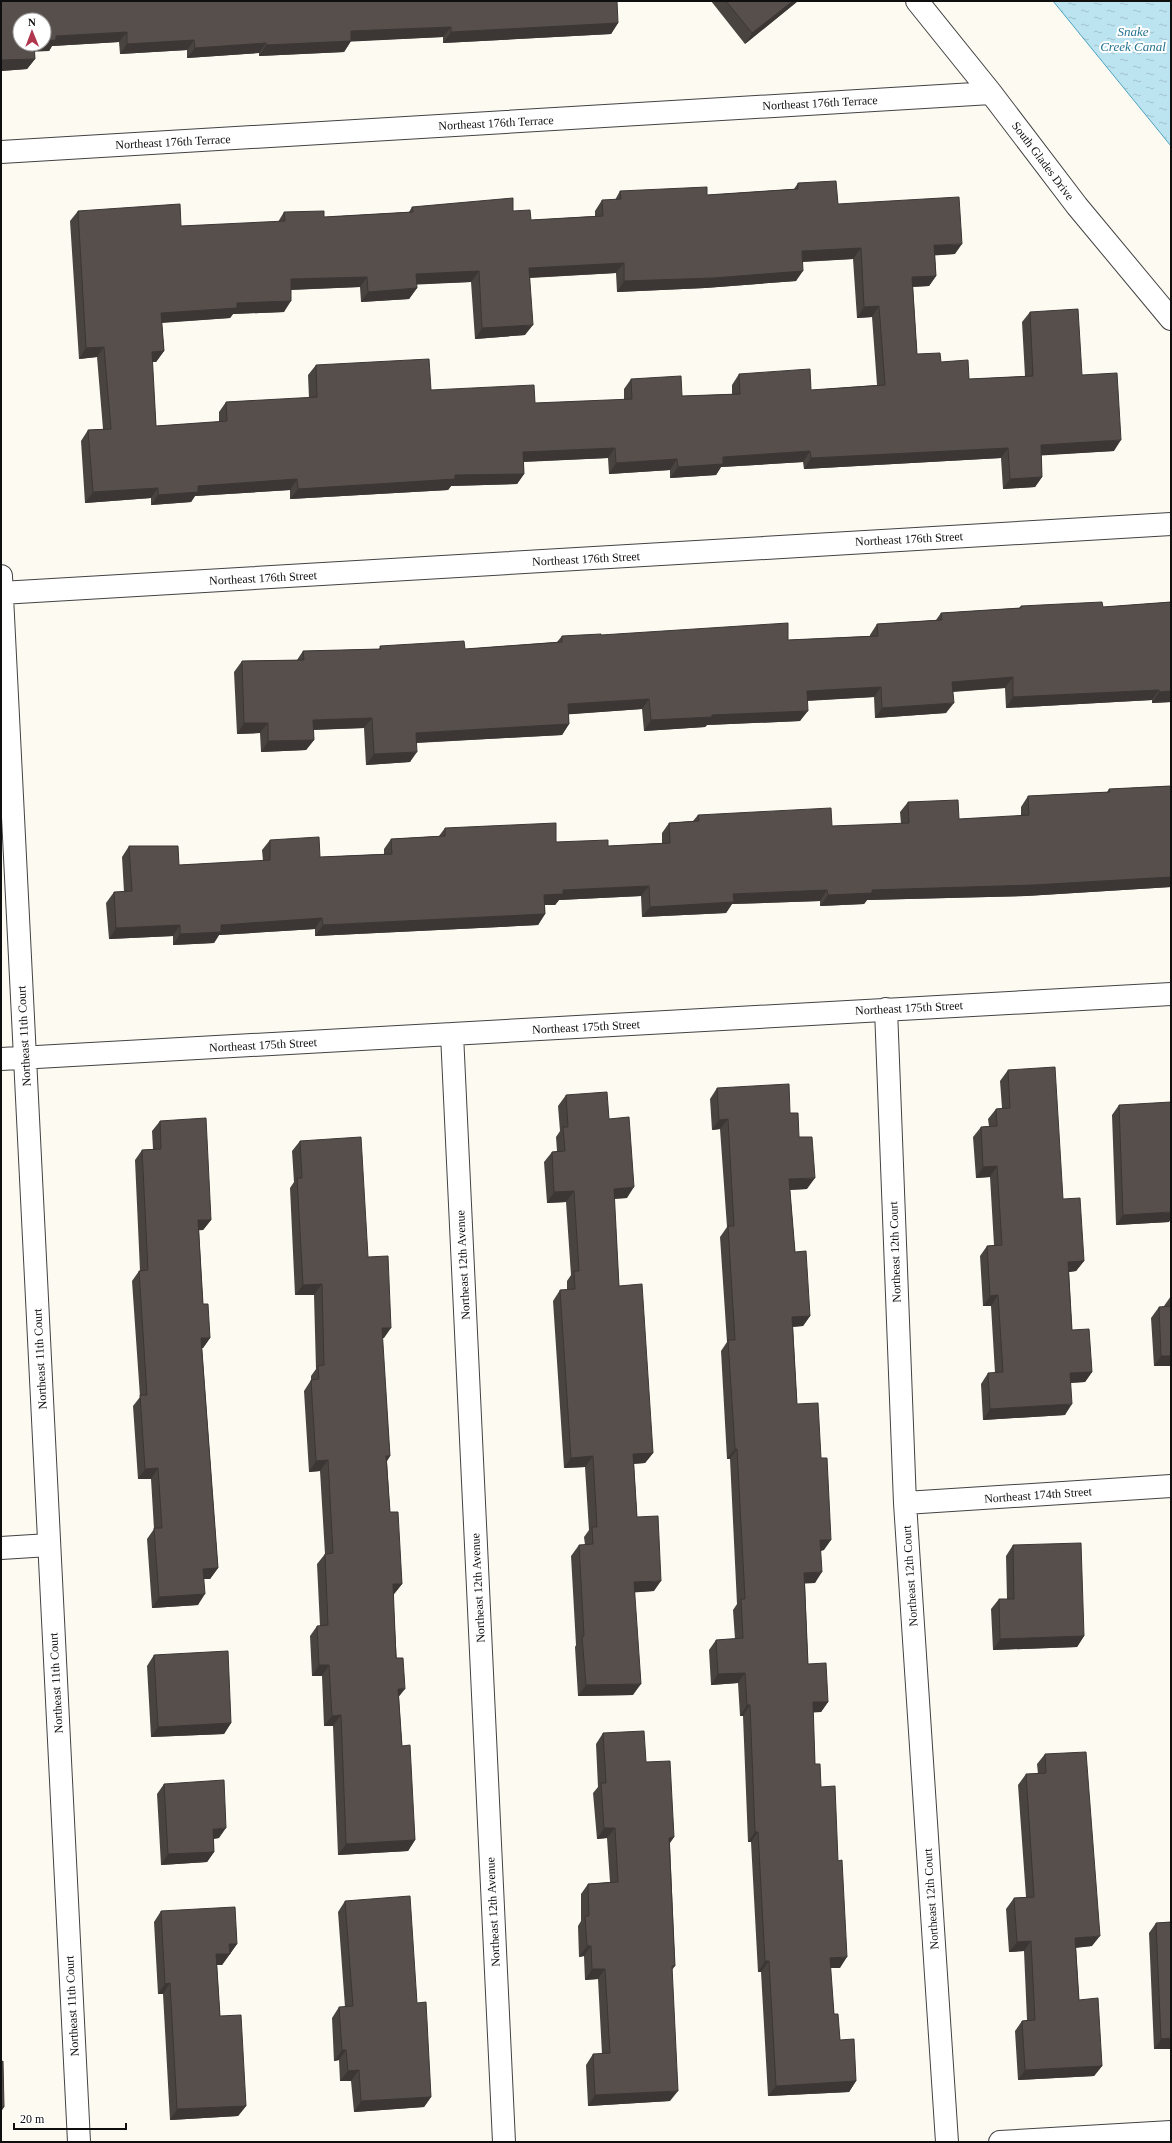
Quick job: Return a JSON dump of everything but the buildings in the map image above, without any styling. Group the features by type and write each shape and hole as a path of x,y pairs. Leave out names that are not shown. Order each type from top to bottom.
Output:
{"street":[{"name":"South Glades Drive","path":"917,1 991,92 1077,206 1171,320"},
{"name":"Northeast 176th Terrace","path":"1,152 991,92"},
{"name":"Northeast 176th Street","path":"1,588 1171,524"},
{"name":"Northeast 11th Court","path":"1,588 79,2142"},
{"name":"Northeast 175th Street","path":"1,1059 1171,994"},
{"name":"Northeast 12th Court","path":"886,1010 905,1503 947,2142"},
{"name":"Northeast 12th Avenue","path":"452,1034 504,2142"},
{"name":"Northeast 174th Street","path":"905,1503 1171,1486"},
{"path":"1,1548 49,1545"},
{"path":"1000,2142 1171,2132"}],"water":[{"name":"Snake Creek Canal","path":"1053,1 1171,1 1171,146"}]}
